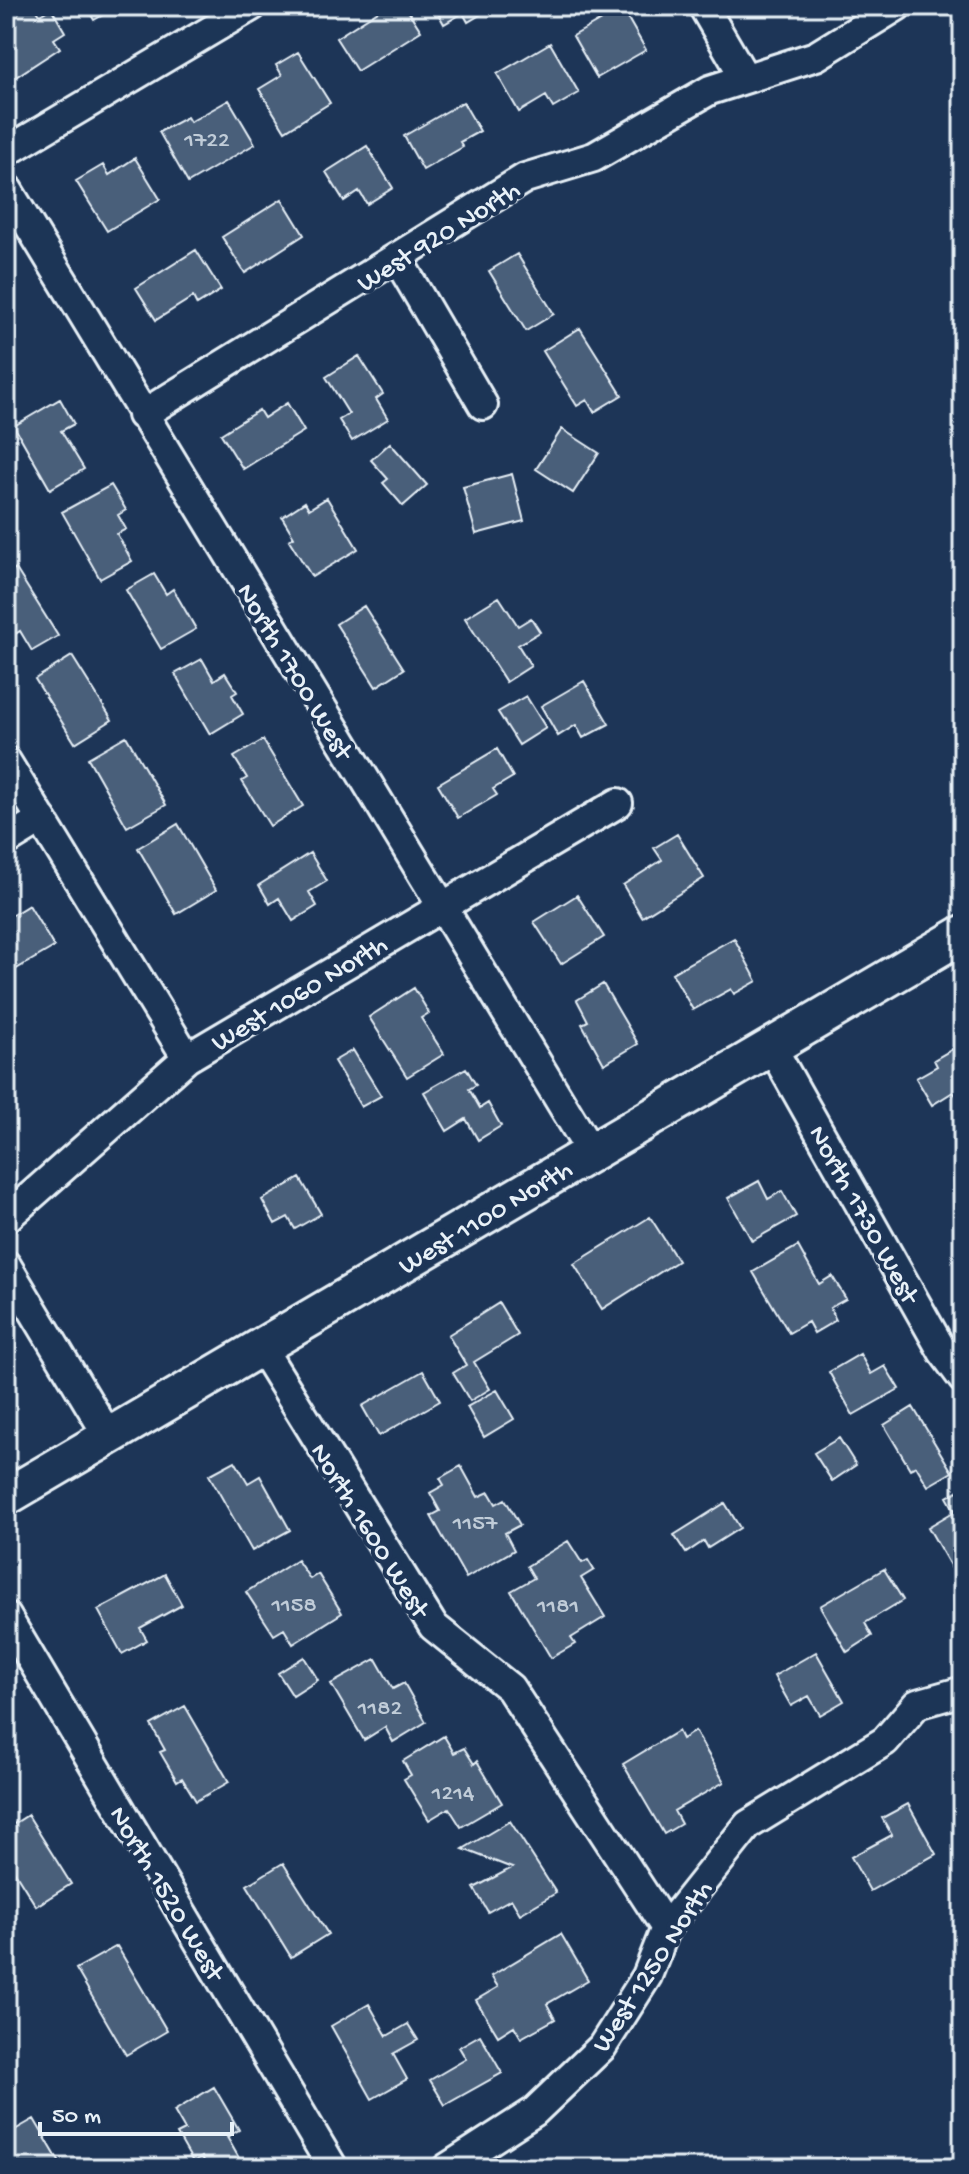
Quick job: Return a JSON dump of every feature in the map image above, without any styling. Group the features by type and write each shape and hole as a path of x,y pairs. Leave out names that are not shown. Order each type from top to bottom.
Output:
{"main road":[{"name":"West 1100 North","path":"6,1497 963,934"}],"street":[{"path":"6,152 252,6"},
{"path":"703,6 745,78"},
{"name":"West 920 North","path":"142,415 525,178 594,157 710,90 816,56 897,6"},
{"name":"North 1700 West","path":"6,187 439,906 591,1152"},
{"path":"397,258 483,405"},
{"path":"6,761 187,1058"},
{"name":"West 1060 North","path":"6,1218 187,1058 439,906 618,803"},
{"path":"6,841 42,819"},
{"name":"North 1730 West","path":"771,1046 943,1352 963,1379"},
{"path":"6,1265 109,1437"},
{"name":"North 1600 West","path":"262,1349 433,1626 510,1688 666,1928"},
{"name":"North 1520 West","path":"6,1616 333,2168"},
{"name":"West 1250 North","path":"447,2168 534,2112 602,2047 647,1976 666,1928 748,1825 885,1741 917,1704 963,1691"}],"building":[{"path":"6,6 34,6 40,15 51,8 65,32 54,39 60,48 14,78 6,66"},
{"path":"86,6 119,6 94,20"},
{"path":"386,6 405,6 421,31 357,71 336,38"},
{"path":"434,6 493,7 468,22 463,13 444,24"},
{"path":"622,8 646,50 597,78 573,36"},
{"path":"550,43 579,93 553,108 546,96 519,112 497,74"},
{"path":"298,52 330,103 285,131 259,89 282,75 276,65"},
{"path":"229,100 255,144 188,183 159,132 187,117 190,122"},
{"path":"463,102 480,131 460,142 463,147 423,170 404,136"},
{"path":"367,146 393,188 367,204 359,191 344,201 326,172"},
{"path":"135,158 160,199 107,231 76,181 103,165 109,175"},
{"path":"282,199 304,235 245,273 222,237"},
{"path":"196,250 221,290 197,305 193,297 156,320 136,288"},
{"path":"517,254 554,314 526,331 489,271"},
{"path":"580,328 622,395 594,412 587,400 577,406 543,351"},
{"path":"359,356 383,394 376,399 388,419 352,441 339,420 349,414 326,377"},
{"path":"60,399 74,424 61,431 84,469 50,489 14,426"},
{"path":"287,403 304,431 243,469 221,434 259,410 264,418"},
{"path":"562,429 599,453 573,493 536,469"},
{"path":"390,443 427,485 403,506 383,483 388,479 371,460"},
{"path":"512,474 524,521 476,534 463,487"},
{"path":"111,485 126,510 118,515 126,529 117,534 132,561 100,579 62,512"},
{"path":"327,498 358,549 312,577 289,540 294,537 282,517 305,502 309,509"},
{"path":"16,569 58,636 32,651 20,631 9,638 6,632 6,576"},
{"path":"154,574 166,594 173,589 196,629 161,649 126,590"},
{"path":"499,597 518,626 531,618 540,632 518,645 531,666 506,682 465,618"},
{"path":"364,606 404,669 376,687 336,624"},
{"path":"72,656 112,720 75,743 35,679"},
{"path":"202,659 214,680 225,673 237,692 232,695 243,714 210,734 175,674"},
{"path":"584,681 609,724 583,738 576,725 558,736 541,706"},
{"path":"526,696 546,728 519,745 498,712"},
{"path":"126,736 166,805 127,827 88,758"},
{"path":"263,740 303,806 270,826 242,781 247,778 234,757"},
{"path":"497,749 513,777 493,789 497,795 458,818 438,784"},
{"path":"178,824 216,890 176,914 138,848"},
{"path":"677,834 704,878 642,917 623,885 662,860 654,848"},
{"path":"310,853 327,881 309,892 317,906 293,921 279,898 270,904 259,885"},
{"path":"577,895 604,937 561,964 534,922"},
{"path":"29,905 54,947 6,975 6,919"},
{"path":"734,938 757,981 734,994 731,989 693,1010 672,973"},
{"path":"603,984 638,1044 604,1064 582,1024 588,1021 577,1000"},
{"path":"414,988 429,1013 421,1018 444,1054 407,1077 369,1017"},
{"path":"963,1043 963,1103 953,1092 932,1105 916,1078 937,1066 934,1060"},
{"path":"353,1050 381,1096 361,1107 334,1061"},
{"path":"466,1068 476,1085 469,1089 480,1108 488,1103 501,1126 478,1140 466,1119 447,1131 424,1092"},
{"path":"300,1178 321,1214 295,1229 288,1217 275,1224 262,1200"},
{"path":"759,1181 768,1199 782,1191 796,1216 752,1241 728,1198"},
{"path":"650,1217 678,1261 602,1309 574,1264"},
{"path":"798,1246 819,1284 832,1276 846,1299 830,1308 836,1320 814,1333 808,1322 789,1333 753,1272"},
{"path":"499,1303 518,1335 474,1362 490,1389 470,1401 453,1373 466,1365 448,1335"},
{"path":"860,1354 871,1374 885,1366 899,1389 853,1415 829,1372"},
{"path":"423,1371 440,1401 379,1436 362,1406"},
{"path":"497,1390 514,1419 484,1437 467,1407"},
{"path":"913,1407 952,1472 928,1486 916,1466 910,1469 884,1425"},
{"path":"839,1438 856,1465 832,1481 814,1453"},
{"path":"235,1461 248,1483 260,1476 290,1530 252,1551 209,1475"},
{"path":"461,1466 478,1497 489,1492 496,1504 505,1499 520,1525 505,1533 514,1550 466,1578 431,1516 440,1511 430,1493 444,1485 440,1478"},
{"path":"963,1488 963,1588 928,1527 955,1511 947,1497"},
{"path":"725,1503 740,1528 708,1548 704,1541 686,1553 674,1535"},
{"path":"568,1541 582,1563 588,1560 594,1570 581,1578 605,1617 571,1638 575,1644 551,1658 511,1591 534,1578 527,1566"},
{"path":"297,1560 310,1579 318,1574 342,1613 293,1644 284,1629 274,1635 246,1592"},
{"path":"884,1569 903,1600 865,1623 872,1636 847,1652 820,1606"},
{"path":"165,1574 182,1605 140,1628 147,1640 122,1654 98,1610"},
{"path":"816,1652 844,1701 820,1715 809,1696 791,1706 774,1676"},
{"path":"304,1657 318,1680 293,1696 278,1673"},
{"path":"376,1659 393,1689 404,1683 426,1722 393,1742 385,1727 364,1740 331,1684"},
{"path":"185,1706 229,1782 196,1801 182,1778 177,1781 160,1752 165,1750 151,1725"},
{"path":"678,1731 682,1739 695,1731 724,1782 674,1811 681,1824 664,1834 623,1764"},
{"path":"444,1736 454,1753 464,1748 474,1764 477,1761 502,1803 461,1827 449,1808 429,1820 404,1779 411,1775 403,1761"},
{"path":"908,1804 936,1854 870,1891 851,1857 892,1835 882,1818"},
{"path":"28,1815 71,1884 36,1906 6,1858 6,1829"},
{"path":"510,1821 556,1893 520,1914 511,1899 488,1912 474,1888 512,1868 463,1849"},
{"path":"283,1863 328,1934 291,1957 247,1885"},
{"path":"561,1934 588,1980 547,2004 555,2019 521,2038 514,2026 498,2036 476,2000 498,1987 491,1976"},
{"path":"117,1946 167,2031 126,2055 76,1969"},
{"path":"369,2004 387,2036 408,2024 418,2040 393,2054 407,2079 372,2099 331,2026"},
{"path":"480,2035 502,2073 445,2105 430,2080 466,2059 459,2047"},
{"path":"214,2087 239,2130 227,2137 243,2165 237,2168 208,2168 202,2157 193,2162 177,2134 185,2130 174,2111"},
{"path":"34,2119 63,2168 6,2168 6,2135"}]}
